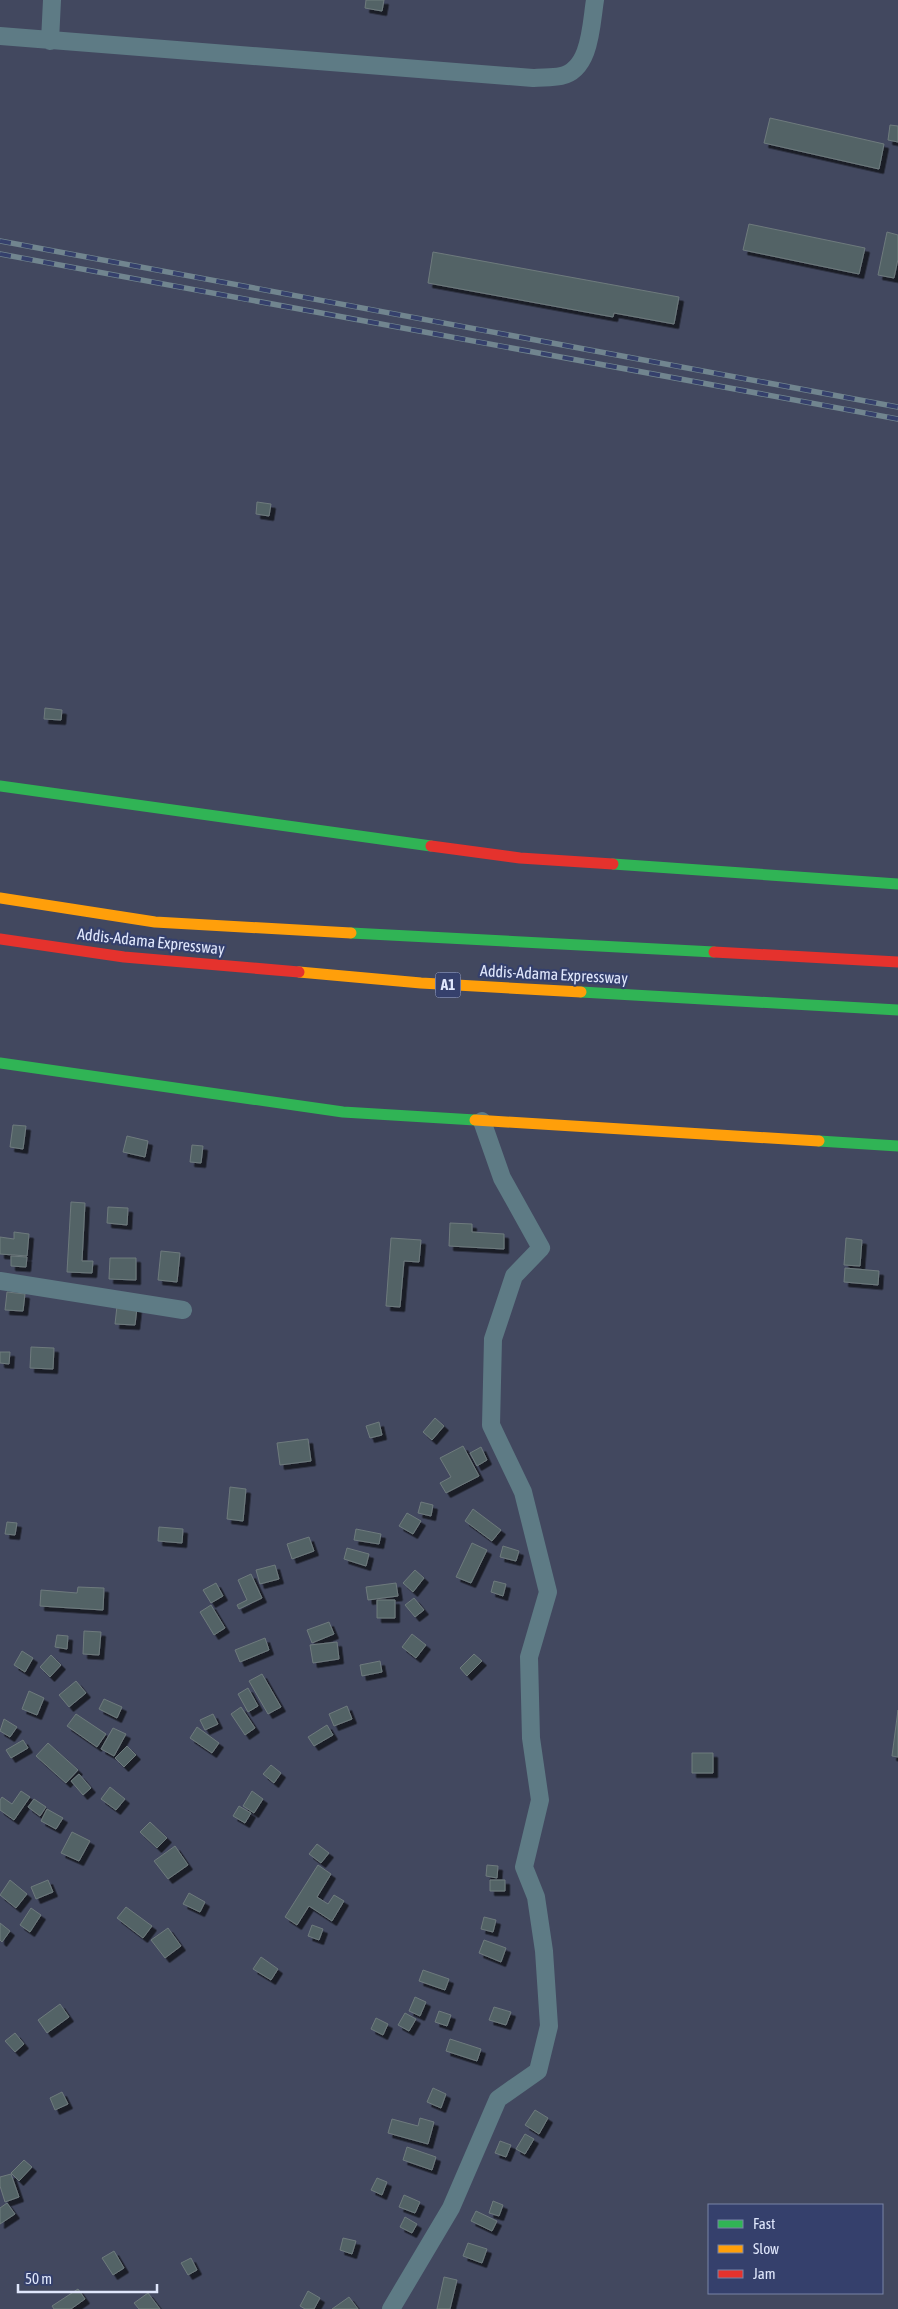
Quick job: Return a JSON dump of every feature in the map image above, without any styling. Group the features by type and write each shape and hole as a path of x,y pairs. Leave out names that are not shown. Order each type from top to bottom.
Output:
{"main road":[{"path":"0,786 520,858 898,884"},
{"name":"Addis-Adama Expressway","path":"0,898 155,922 898,962"},
{"name":"Addis-Adama Expressway","path":"0,938 124,956 420,983 898,1010"},
{"path":"0,1063 342,1112 898,1146"}],"street":[{"path":"50,41 52,0"},
{"path":"0,36 533,78 562,76 578,68 586,47 595,0"},
{"path":"392,2309 451,2208 498,2099 538,2071 549,2026 544,1950 539,1915 536,1897 524,1867 540,1800 531,1738 529,1658 548,1592 523,1492 491,1425 493,1339 514,1276 540,1248 502,1178 482,1121"},
{"path":"0,1281 183,1310"}],"building":[{"path":"366,0 384,0 382,11 365,8"},
{"path":"770,118 884,144 879,169 764,143"},
{"path":"890,125 898,126 898,142 888,140"},
{"path":"749,224 865,248 859,274 743,250"},
{"path":"887,232 898,235 898,259 894,278 878,275"},
{"path":"433,252 679,297 674,324 614,313 613,317 428,283"},
{"path":"257,502 271,504 269,516 256,514"},
{"path":"45,708 62,710 61,720 44,719"},
{"path":"13,1125 26,1126 23,1149 10,1147"},
{"path":"127,1136 148,1141 145,1157 123,1152"},
{"path":"192,1145 203,1146 201,1163 190,1162"},
{"path":"71,1202 85,1203 82,1261 93,1261 92,1273 67,1272"},
{"path":"108,1207 128,1208 127,1225 107,1223"},
{"path":"450,1223 472,1224 472,1232 504,1234 504,1249 449,1246"},
{"path":"14,1232 29,1234 27,1256 0,1254 0,1237 14,1239"},
{"path":"391,1238 421,1240 419,1262 404,1261 400,1307 386,1306"},
{"path":"846,1238 862,1240 860,1266 844,1265"},
{"path":"161,1251 180,1253 177,1282 158,1280"},
{"path":"11,1256 27,1257 26,1267 11,1266"},
{"path":"110,1258 136,1258 136,1280 109,1279"},
{"path":"845,1268 879,1271 878,1285 844,1282"},
{"path":"7,1292 25,1294 23,1311 5,1310"},
{"path":"117,1306 137,1308 135,1325 115,1324"},
{"path":"31,1347 54,1348 53,1369 30,1368"},
{"path":"0,1352 10,1352 9,1364 0,1363"},
{"path":"435,1418 444,1426 432,1440 423,1432"},
{"path":"379,1422 382,1435 370,1438 366,1426"},
{"path":"308,1439 311,1461 280,1465 277,1443"},
{"path":"463,1446 479,1476 446,1493 440,1483 451,1477 440,1458"},
{"path":"481,1447 487,1460 477,1466 470,1453"},
{"path":"230,1487 246,1489 243,1521 227,1519"},
{"path":"421,1502 433,1505 431,1516 418,1513"},
{"path":"473,1509 501,1530 492,1541 465,1521"},
{"path":"407,1513 421,1521 413,1534 399,1526"},
{"path":"7,1522 17,1523 15,1535 5,1534"},
{"path":"159,1527 183,1529 182,1543 158,1541"},
{"path":"356,1529 381,1534 379,1544 354,1540"},
{"path":"309,1537 314,1551 292,1559 287,1544"},
{"path":"472,1543 487,1550 471,1583 456,1577"},
{"path":"503,1546 519,1551 516,1561 500,1557"},
{"path":"347,1548 369,1554 366,1566 344,1559"},
{"path":"275,1565 279,1579 260,1584 256,1570"},
{"path":"415,1570 424,1578 413,1592 403,1583"},
{"path":"251,1574 262,1598 239,1609 237,1605 247,1600 238,1580"},
{"path":"494,1581 506,1584 503,1596 491,1592"},
{"path":"216,1583 223,1596 211,1603 203,1590"},
{"path":"396,1583 398,1596 368,1600 366,1587"},
{"path":"78,1587 104,1588 103,1610 40,1606 41,1590 77,1593"},
{"path":"414,1598 424,1610 415,1617 405,1605"},
{"path":"377,1600 395,1600 395,1618 377,1618"},
{"path":"211,1605 225,1628 214,1635 200,1612"},
{"path":"329,1622 334,1634 312,1643 307,1630"},
{"path":"84,1631 101,1632 99,1655 83,1654"},
{"path":"412,1634 426,1645 416,1658 402,1647"},
{"path":"57,1635 68,1636 67,1649 55,1647"},
{"path":"265,1638 269,1650 240,1662 235,1650"},
{"path":"337,1642 339,1659 313,1663 310,1645"},
{"path":"22,1651 33,1658 25,1672 14,1665"},
{"path":"474,1654 482,1661 467,1676 460,1668"},
{"path":"51,1655 61,1665 50,1677 40,1667"},
{"path":"380,1661 382,1672 362,1676 360,1665"},
{"path":"262,1674 281,1707 268,1714 249,1681"},
{"path":"76,1681 86,1693 69,1707 59,1695"},
{"path":"248,1688 258,1706 248,1712 238,1694"},
{"path":"29,1691 44,1698 37,1715 22,1709"},
{"path":"104,1699 122,1707 117,1718 99,1709"},
{"path":"347,1706 352,1719 334,1726 329,1714"},
{"path":"241,1707 255,1728 245,1735 231,1714"},
{"path":"898,1710 898,1757 892,1756"},
{"path":"76,1714 106,1734 97,1747 67,1726"},
{"path":"213,1714 218,1724 205,1730 200,1720"},
{"path":"4,1719 17,1727 10,1737 0,1731"},
{"path":"327,1725 333,1735 314,1746 308,1737"},
{"path":"197,1727 219,1743 212,1753 190,1738"},
{"path":"113,1728 126,1734 114,1756 101,1749"},
{"path":"23,1740 28,1748 11,1758 6,1750"},
{"path":"48,1743 78,1770 66,1783 36,1756"},
{"path":"127,1746 136,1755 124,1767 115,1758"},
{"path":"692,1753 713,1753 713,1773 692,1773"},
{"path":"271,1765 281,1773 274,1783 263,1774"},
{"path":"79,1774 91,1788 83,1795 71,1781"},
{"path":"110,1787 125,1799 116,1810 101,1799"},
{"path":"21,1791 30,1797 14,1820 0,1810 0,1800 2,1797 12,1804"},
{"path":"252,1791 263,1799 254,1813 243,1806"},
{"path":"34,1799 46,1807 40,1816 28,1807"},
{"path":"239,1806 251,1813 245,1823 233,1816"},
{"path":"47,1809 63,1818 56,1829 41,1821"},
{"path":"150,1822 167,1838 157,1848 140,1832"},
{"path":"72,1832 90,1841 79,1861 61,1853"},
{"path":"317,1844 329,1853 321,1863 309,1854"},
{"path":"175,1846 188,1865 168,1879 154,1861"},
{"path":"318,1865 331,1874 317,1897 328,1904 334,1895 344,1901 332,1921 309,1906 297,1925 285,1917"},
{"path":"487,1865 498,1866 497,1878 486,1876"},
{"path":"10,1880 27,1894 16,1908 0,1895"},
{"path":"48,1880 53,1892 36,1899 31,1887"},
{"path":"490,1880 505,1880 505,1891 490,1891"},
{"path":"189,1893 205,1902 200,1912 183,1904"},
{"path":"126,1907 152,1926 143,1938 117,1918"},
{"path":"31,1908 41,1915 30,1932 20,1925"},
{"path":"484,1917 496,1920 493,1932 481,1929"},
{"path":"0,1923 10,1931 2,1942 0,1940"},
{"path":"312,1925 323,1929 319,1940 308,1936"},
{"path":"168,1928 181,1946 165,1958 151,1940"},
{"path":"484,1940 506,1948 501,1962 479,1953"},
{"path":"261,1957 278,1969 271,1980 253,1969"},
{"path":"423,1970 449,1979 445,1990 419,1981"},
{"path":"415,1997 426,2002 420,2016 409,2011"},
{"path":"60,2004 69,2017 47,2033 38,2020"},
{"path":"494,2007 511,2012 506,2025 489,2020"},
{"path":"439,2011 451,2015 447,2026 435,2022"},
{"path":"405,2013 416,2019 409,2031 398,2025"},
{"path":"376,2018 388,2024 383,2035 371,2029"},
{"path":"15,2033 24,2044 15,2052 5,2041"},
{"path":"450,2039 481,2049 477,2061 446,2051"},
{"path":"433,2088 446,2094 441,2108 427,2102"},
{"path":"62,2092 68,2104 55,2110 50,2098"},
{"path":"535,2110 548,2118 539,2134 525,2125"},
{"path":"420,2118 434,2122 428,2144 388,2133 392,2119 418,2126"},
{"path":"525,2134 534,2139 525,2154 516,2149"},
{"path":"500,2141 511,2145 506,2157 495,2153"},
{"path":"407,2147 436,2157 432,2170 403,2160"},
{"path":"24,2160 32,2167 19,2181 11,2173"},
{"path":"11,2174 19,2197 5,2202 0,2186 0,2177"},
{"path":"377,2178 387,2182 382,2195 371,2190"},
{"path":"404,2195 420,2202 415,2213 399,2207"},
{"path":"493,2201 503,2205 499,2216 489,2213"},
{"path":"7,2203 15,2214 0,2224 0,2208"},
{"path":"476,2211 497,2221 492,2231 471,2221"},
{"path":"405,2217 417,2224 412,2233 400,2227"},
{"path":"343,2238 356,2241 352,2254 340,2250"},
{"path":"468,2243 487,2249 482,2263 463,2256"},
{"path":"114,2251 124,2268 113,2275 102,2258"},
{"path":"191,2258 197,2270 188,2275 181,2263"},
{"path":"444,2277 457,2280 450,2309 437,2309"},
{"path":"78,2289 85,2299 71,2309 54,2309 52,2306"},
{"path":"308,2291 320,2298 314,2309 305,2309 300,2306"},
{"path":"148,2293 160,2309 139,2309 134,2303"},
{"path":"349,2297 358,2309 332,2309"}],"railway":[{"path":"0,241 898,407"},
{"path":"0,254 898,419"}],"traffic: fast":[{"path":"0,786 431,846"},
{"path":"613,864 898,884"},
{"path":"351,933 714,952"},
{"path":"581,992 898,1010"},
{"path":"0,1063 343,1112 475,1120"},
{"path":"819,1141 898,1146"}],"traffic: slow":[{"path":"0,898 155,922 351,933"},
{"path":"299,972 421,983 581,992"},
{"path":"475,1120 819,1141"}],"traffic: jam":[{"path":"431,846 520,858 613,864"},
{"path":"0,939 124,957 299,972"},
{"path":"714,952 898,962"}]}
